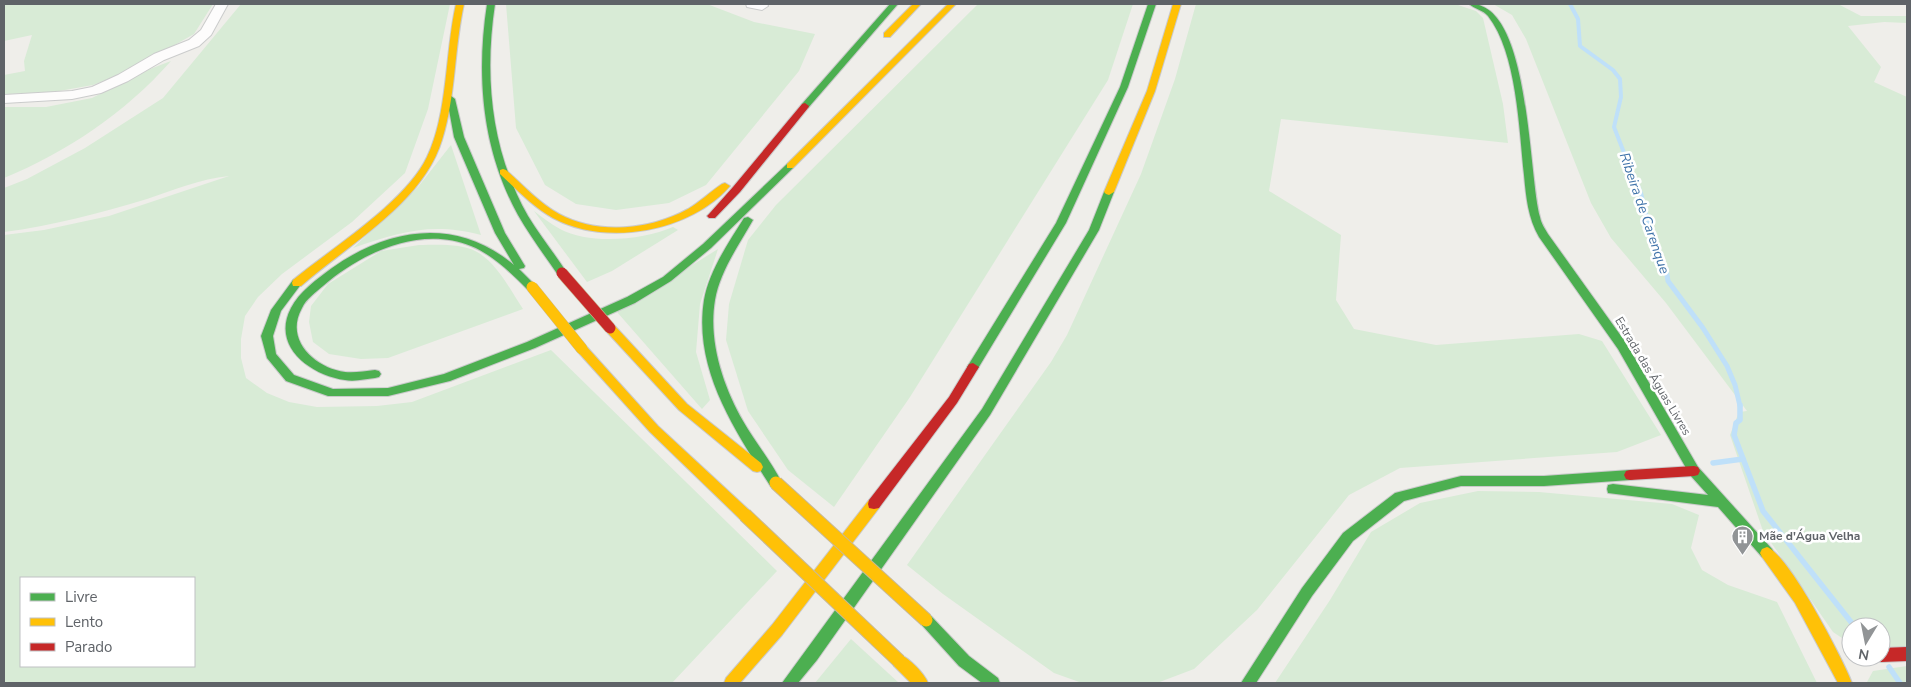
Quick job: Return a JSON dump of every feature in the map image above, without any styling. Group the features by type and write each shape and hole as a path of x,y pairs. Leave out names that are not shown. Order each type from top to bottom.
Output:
{"main road":[{"path":"460,4 454,25 450,90 432,157 421,175 398,200 311,270 289,291 276,310 267,336 271,356 290,378 332,393 388,392 446,378 531,345 631,300 667,279 707,246 741,211 774,182 952,4"},
{"path":"491,4 486,21 484,58 489,112 503,172 530,228 562,273 683,407 776,483 926,620 964,661 993,683"},
{"path":"702,227 733,195 766,151 894,4"},
{"path":"814,95 877,43 917,4"},
{"path":"850,106 867,78 936,4"},
{"path":"731,683 776,630 958,391 1061,223 1124,86 1152,4"},
{"path":"789,683 818,646 986,412 1094,230 1151,91 1178,4"},
{"name":"Estrada das Águas Livres","path":"1473,4 1493,16 1501,30 1513,67 1534,216 1543,235 1622,346 1694,471 1777,564 1839,658 1846,683"},
{"path":"450,90 462,146 500,233 532,287 582,349 654,429 921,683"},
{"path":"503,172 555,216 575,226 615,231 655,225 690,212 718,192 766,151"},
{"path":"774,182 724,261 710,296 709,341 717,380 737,422 776,483"},
{"path":"391,374 345,376 310,365 293,346 291,330 295,309 330,272 357,256 384,245 437,237 464,240 489,250 532,287"},
{"path":"548,318 600,295"},
{"path":"1248,683 1307,592 1348,537 1400,497 1461,481 1544,481 1694,471"},
{"path":"1544,481 1721,502"},
{"path":"1891,655 1905,654"}],"street":[{"path":"4,98 43,98 72,95 96,90 124,78 159,57 194,43 206,32 222,4"}],"green space":[{"path":"4,4 213,4 194,34 129,71 93,85 48,93 4,94 4,75 25,71 24,61 32,35 4,41"},
{"path":"241,4 450,4 428,109 405,173 352,222 282,274 258,297 245,316 241,339 241,358 246,378 267,393 289,402 317,407 377,406 412,402 551,350 777,571 672,683 4,683 4,235 44,230 109,216 229,176 197,182 147,199 76,218 4,232 4,188 27,179 85,148 163,98"},
{"path":"506,4 707,4 754,22 815,34 799,71 706,185 669,203 616,210 576,204 545,185 516,128"},
{"path":"978,4 1133,4 1108,80 910,397 834,507 788,470 748,411 726,340 729,304 748,240 776,205"},
{"path":"1196,4 1455,4 1476,11 1483,18 1503,104 1508,143 1281,119 1269,191 1341,235 1336,300 1354,329 1436,345 1579,334 1602,341 1661,435 1617,452 1400,468 1349,495 1257,610 1194,669 1157,683 1082,683 1054,673 943,594 907,565 1051,362 1067,335 1141,174 1175,79"},
{"path":"1493,4 1838,4 1861,16 1907,16 1907,23 1884,22 1848,26 1881,67 1874,82 1907,97 1907,649 1891,649 1891,617 1841,617 1841,637 1833,632 1763,531 1730,435 1739,412 1747,411 1666,303 1611,238 1591,203 1526,39 1512,15"},
{"path":"171,61 134,98 94,129 50,156 4,178 4,107 46,107 92,98 150,69"},
{"path":"451,145 481,235 447,229 431,229 401,233 353,248 418,187"},
{"path":"534,211 560,229 572,234 601,239 632,238 673,227 678,230 612,271 587,282"},
{"path":"419,245 456,246 477,252 497,270 523,309 388,358 361,359 329,354 313,342 309,322 311,306 328,284 381,251"},
{"path":"718,249 700,304 696,352 710,400 702,409 617,312"},
{"path":"1478,491 1539,492 1672,504 1699,515 1691,548 1702,570 1728,585 1777,602 1817,683 1275,683 1330,600 1371,532 1420,503"},
{"path":"851,639 899,683 815,683"},
{"path":"1907,666 1907,683 1867,682 1873,671"}],"waterway":[{"name":"Ribeira de Carenque","path":"1570,4 1578,19 1580,46 1613,70 1620,79 1621,97 1614,127 1635,181"},
{"name":"Ribeira de Carenque","path":"1635,179 1641,195 1653,245 1666,269 1668,281 1703,328 1727,366 1735,385 1740,406"},
{"name":"Ribeira de Carenque","path":"1740,406 1740,420 1736,423 1734,435 1763,511 1847,617"},
{"path":"1713,463 1743,459"},
{"name":"Ribeira de Carenque","path":"1889,667 1900,683"}],"traffic: fast":[{"path":"491,4 487,30 485,81 492,133 498,158 523,215 562,273"},
{"path":"805,106 894,4"},
{"path":"973,367 1061,223 1124,87 1152,4"},
{"path":"1473,4 1486,10 1492,16 1503,35 1511,58 1522,112 1530,192 1536,222 1543,235 1622,346 1694,471 1767,553"},
{"path":"451,99 459,137 500,233 520,266"},
{"path":"297,283 276,310 267,336 271,355 290,378 332,393 388,392 446,378 531,345 631,300 667,279 707,246 790,166"},
{"path":"789,683 812,655 986,412 1094,230 1109,192"},
{"path":"748,220 722,266 710,298 710,345 714,367 729,407 776,483"},
{"path":"375,374 345,376 332,373 310,363 295,346 291,323 295,310 312,290 344,264 363,254 402,239 443,236 474,243 492,253 532,287"},
{"path":"1248,683 1307,592 1348,537 1400,497 1461,481 1544,481 1630,475"},
{"path":"1613,489 1721,502"},
{"path":"926,620 964,661 993,683"}],"traffic: slow":[{"path":"297,283 391,207 423,173 432,157 443,119 460,4"},
{"path":"887,35 917,4"},
{"path":"790,166 952,4"},
{"path":"1109,192 1151,91 1177,4"},
{"path":"503,172 535,201 556,216 588,228 606,230 642,228 676,218 691,211 725,186"},
{"path":"532,287 582,349"},
{"path":"610,328 683,407 757,467"},
{"path":"582,349 654,429 745,515"},
{"path":"776,483 926,620"},
{"path":"731,683 777,630 874,504"},
{"path":"745,515 899,661"},
{"path":"1767,553 1800,599 1845,683"},
{"path":"899,661 921,683"}],"traffic: jam":[{"path":"712,216 736,190 805,106"},
{"path":"562,273 610,328"},
{"path":"874,504 953,400 973,367"},
{"path":"1630,475 1694,471"},
{"path":"1891,655 1907,654"}],"place":[{"name":"Mãe d'Água Velha","path":"1743,555"}]}
